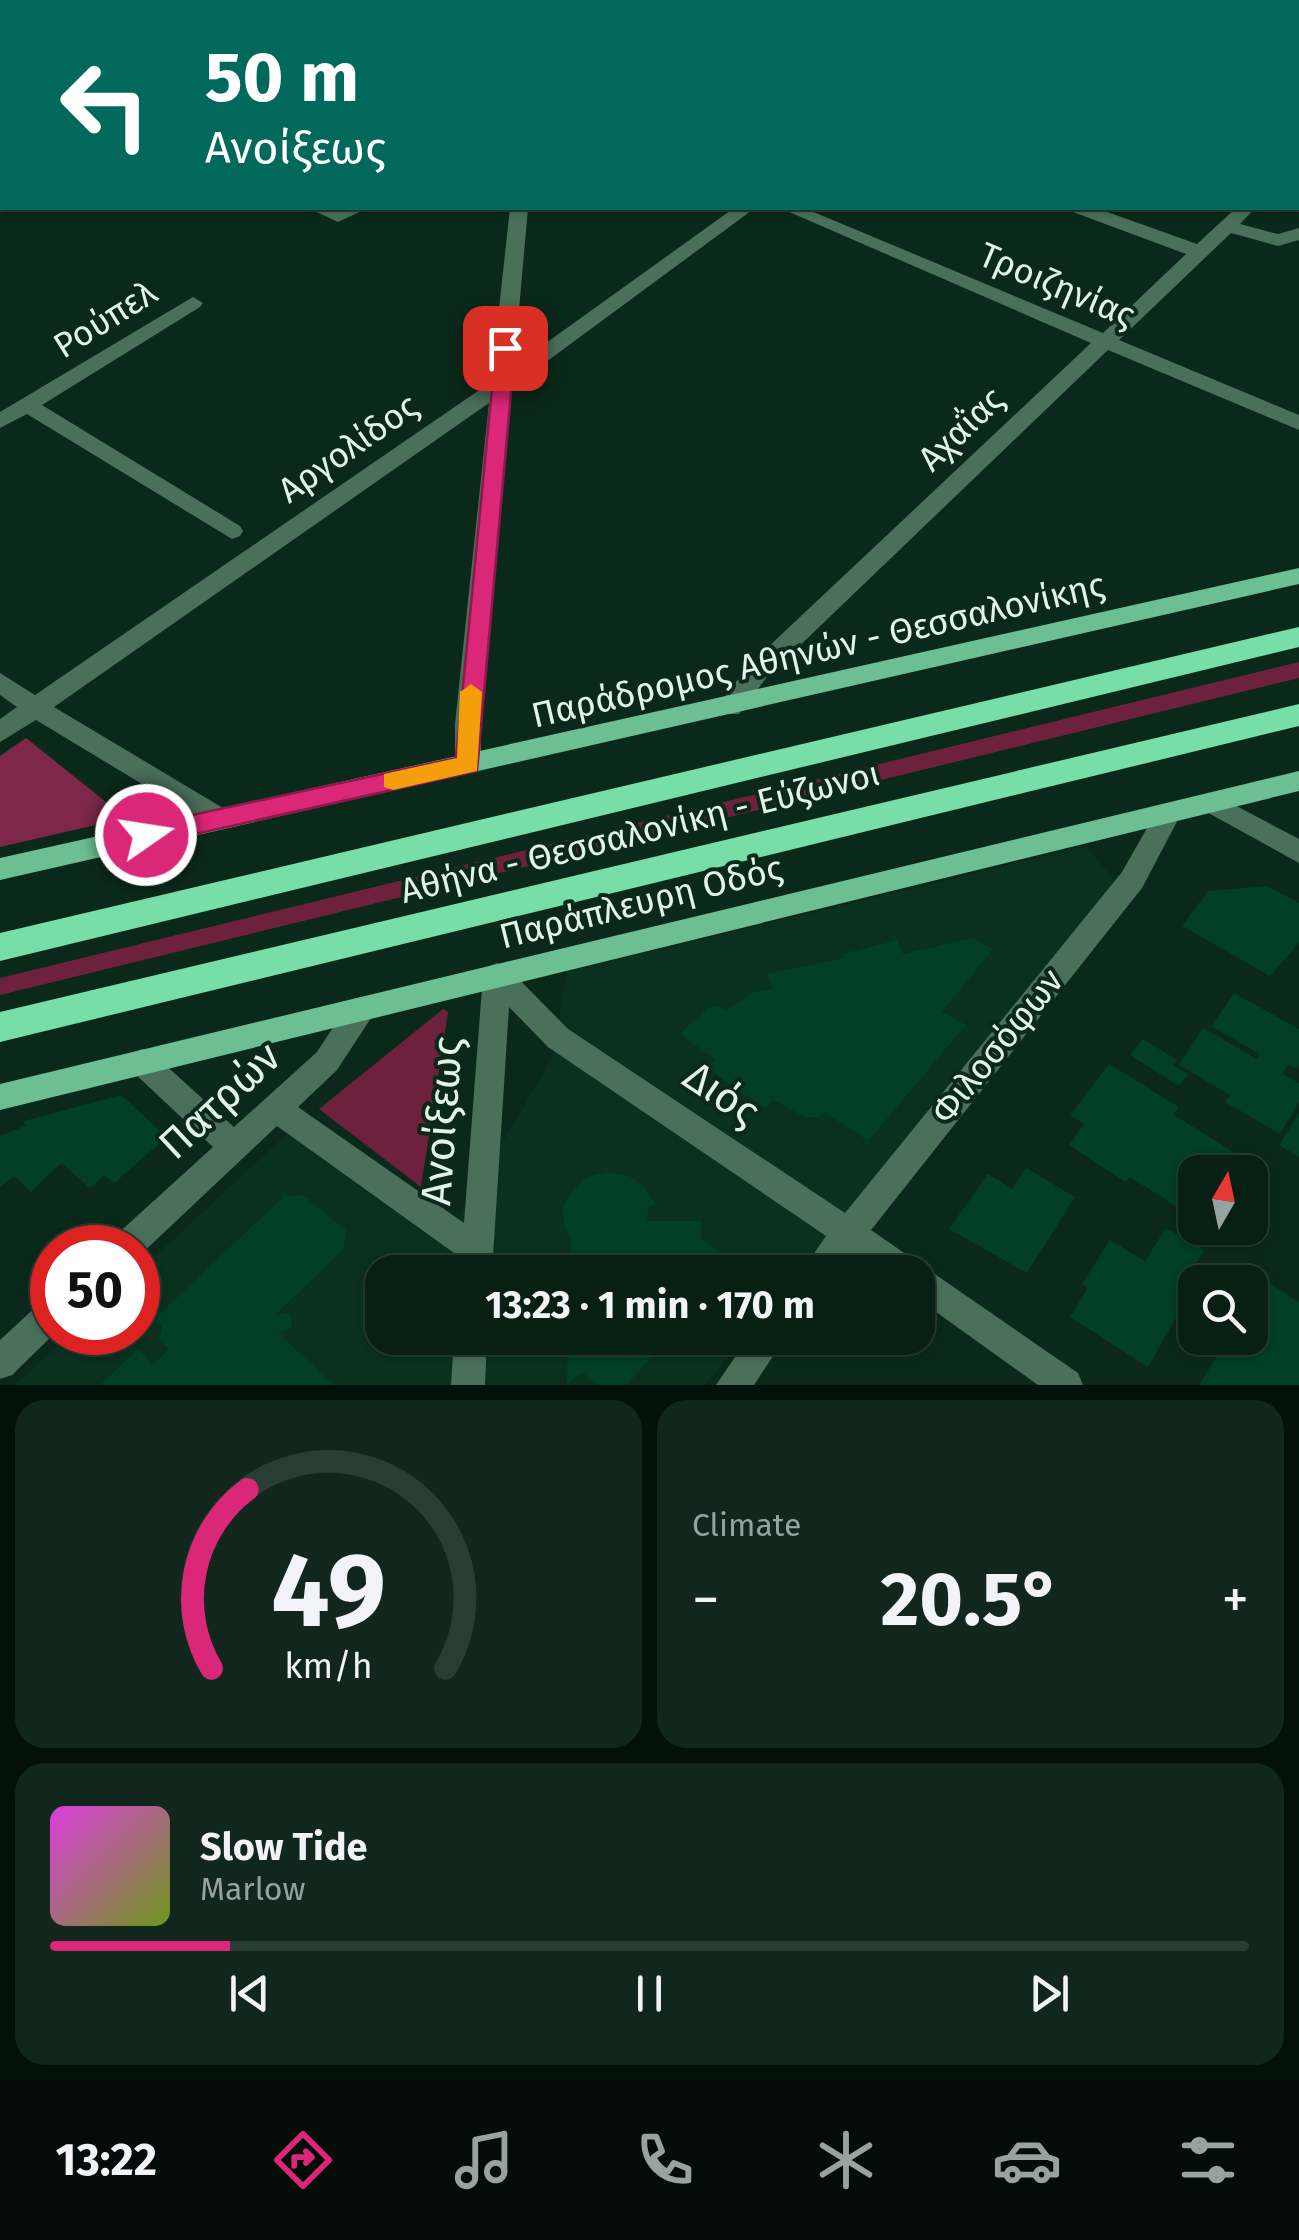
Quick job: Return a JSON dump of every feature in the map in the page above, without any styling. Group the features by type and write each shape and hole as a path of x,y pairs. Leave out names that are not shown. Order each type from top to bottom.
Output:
{"highway":[{"name":"Αθήνα - Θεσσαλονίκη - Εύζωνοι","path":"0,948 1299,638"},
{"name":"Αθήνα - Θεσσαλονίκη - Εύζωνοι","path":"0,1027 1299,715"}],"main road":[{"name":"Παράδρομος Αθηνών - Θεσσαλονίκης","path":"0,868 730,707 1299,576"},
{"name":"Παράπλευρη Οδός","path":"0,1097 1299,780"}],"street":[{"path":"322,210 338,216 355,210"},
{"path":"468,764 468,724 519,210"},
{"name":"Αργολίδος","path":"0,732 502,384 743,210"},
{"name":"Τροιζηνίας","path":"794,210 1299,423"},
{"path":"1085,210 1200,252"},
{"name":"Αχαΐας","path":"730,707 757,672 1244,210"},
{"path":"1227,226 1278,240 1299,234"},
{"name":"Ρούπελ","path":"0,421 193,302"},
{"path":"27,405 232,530"},
{"path":"0,682 36,709 218,818"},
{"path":"1212,803 1299,852"},
{"name":"Φιλοσόφων","path":"829,1255 1132,880 1168,814"},
{"name":"Διός","path":"497,976 558,1038 883,1255"},
{"name":"Ανοίξεως","path":"477,1255 497,976"},
{"name":"Πατρών","path":"150,1225 327,1062 362,1009"},
{"path":"142,1062 235,1147"},
{"path":"277,1109 468,1255"},
{"path":"935,1292 1066,1385"},
{"path":"0,1362 30,1334"},
{"path":"468,1385 470,1355"},
{"path":"733,1385 755,1355"}],"shaded area":[{"path":"1299,662 1299,678 0,995 0,978"},
{"path":"26,738 126,818 0,847 0,756"},
{"path":"1086,846 1116,882 811,1255 365,1255 365,1355 730,1355 705,1385 15,1385 48,1355 160,1355 160,1252 287,1134 442,1244 552,1059 567,972"},
{"path":"443,1009 448,1012 421,1187 319,1109"}],"building":[{"path":"1267,886 1299,903 1299,943 1270,976 1182,926 1208,891"},
{"path":"972,938 993,949 942,1012 966,1025 868,1141 824,1112 819,1117 805,1117 773,1100 765,1109 707,1068 715,1059 679,1034 708,1008 718,1005 726,1011 754,992 773,989 766,974 844,958 842,954 897,940 903,954"},
{"path":"1234,993 1299,1029 1299,1065 1297,1069 1289,1064 1283,1074 1299,1083 1299,1102 1280,1134 1225,1102 1230,1095 1179,1065 1203,1028 1257,1059 1260,1054 1211,1026"},
{"path":"1143,1039 1177,1060 1173,1065 1188,1074 1179,1086 1130,1055"},
{"path":"1109,1064 1179,1107 1174,1115 1238,1155 1178,1155 1178,1207 1130,1177 1125,1182 1069,1145 1084,1124 1070,1115"},
{"path":"121,1095 167,1137 114,1183 104,1175 90,1188 61,1163 31,1192 14,1176 0,1187 0,1136 25,1126 24,1121"},
{"path":"1299,1113 1299,1157 1279,1145"},
{"path":"1026,1168 1075,1197 1027,1273 949,1229 988,1174 1012,1189"},
{"path":"608,1172 629,1176 645,1187 655,1204 648,1209 647,1221 701,1221 701,1238 723,1255 571,1255 563,1207 573,1190 588,1177"},
{"path":"303,1195 346,1230 344,1249 275,1315 291,1313 292,1328 278,1333 335,1385 100,1385 132,1355 144,1355 153,1364 169,1349 160,1341 160,1313 284,1196"},
{"path":"1166,1228 1178,1235 1178,1245 1195,1245 1204,1250 1195,1265 1178,1265 1178,1314 1148,1367 1070,1317 1088,1288 1082,1284 1110,1240 1145,1261"},
{"path":"1268,1282 1299,1302 1299,1385 1199,1385 1218,1355 1268,1355"},
{"path":"568,1355 653,1355 627,1385 597,1385 582,1372 567,1385"}],"slow traffic":[{"path":"393,781 468,764 471,692"}],"route":[{"path":"146,835 468,764 468,724 505,348"}]}
